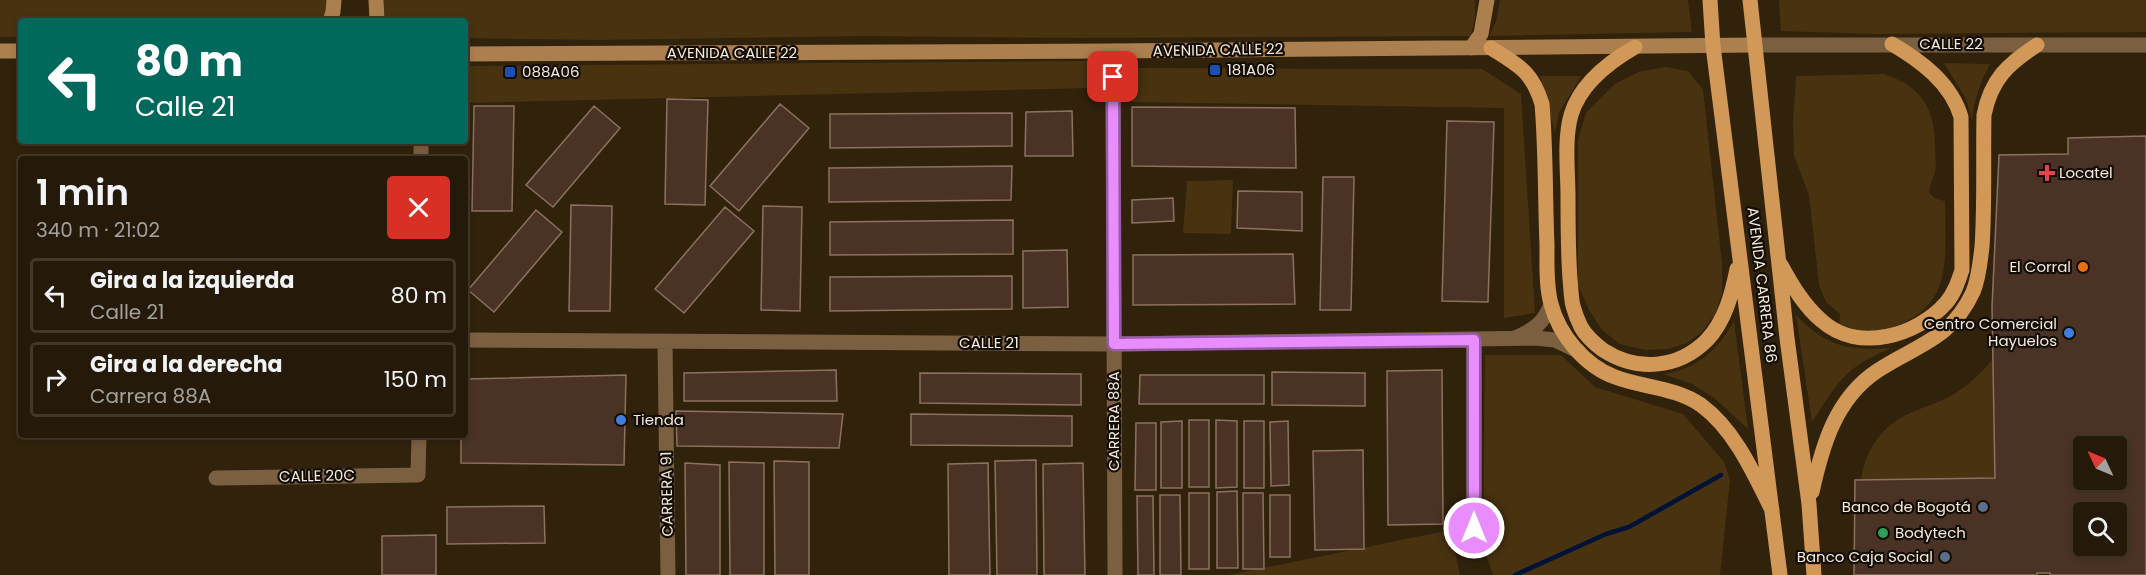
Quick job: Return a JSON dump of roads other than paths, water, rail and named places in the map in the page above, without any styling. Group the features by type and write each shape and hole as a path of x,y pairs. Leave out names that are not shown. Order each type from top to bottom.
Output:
{"main road":[{"path":"331,18 334,0"},
{"path":"376,0 377,18"},
{"path":"1471,48 1481,34 1487,0"},
{"name":"AVENIDA CARRERA 86","path":"1710,0 1713,46 1780,575"},
{"name":"AVENIDA CARRERA 86","path":"1750,0 1778,261 1809,504 1814,575"},
{"path":"1778,261 1807,305 1822,321 1833,329 1862,337 1883,337 1904,333 1930,319 1947,302 1956,286 1962,270 1961,117 1953,97 1924,65 1892,44"},
{"name":"AVENIDA CALLE 22","path":"468,54 1755,45"},
{"path":"1809,504 1822,449 1830,427 1857,388 1876,371 1942,334 1962,312 1974,290 1980,266 1983,230 1984,115 1988,96 1995,82 2011,63 2037,45"},
{"path":"1635,46 1616,58 1600,73 1583,92 1571,116 1568,140 1568,251 1572,305 1581,329 1596,345 1625,362 1654,366 1676,360 1692,352 1707,339 1719,323 1734,284 1739,254"},
{"path":"1491,48 1529,75 1537,86 1542,104 1548,275 1551,304 1566,337 1592,364 1614,377 1681,394 1702,406 1738,446 1772,510"},
{"path":"0,51 18,51"}],"street":[{"name":"CALLE 22","path":"1755,45 2146,45"},
{"name":"CARRERA 88A","path":"1113,51 1115,575"},
{"name":"CALLE 21","path":"1513,339 1546,317 1551,304"},
{"name":"CALLE 21","path":"468,340 1114,344 1513,339 1555,340 1578,351"},
{"path":"1474,340 1474,551"},
{"name":"CARRERA 91","path":"666,342 668,575"},
{"name":"CALLE 20C","path":"216,478 418,475 419,438"}],"waterway":[{"path":"1515,575 1606,534 1629,527 1721,475"}],"place":[{"name":"181A06","path":"1215,70"},
{"name":"088A06","path":"510,72"},
{"name":"Locatel","path":"2047,173"},
{"name":"El Corral","path":"2083,267"},
{"name":"Centro Comercial Hayuelos","path":"2069,333"},
{"name":"Tienda","path":"621,420"},
{"name":"Banco de Bogotá","path":"1983,507"},
{"name":"Bodytech","path":"1883,533"},
{"name":"Banco Caja Social","path":"1945,557"}]}
